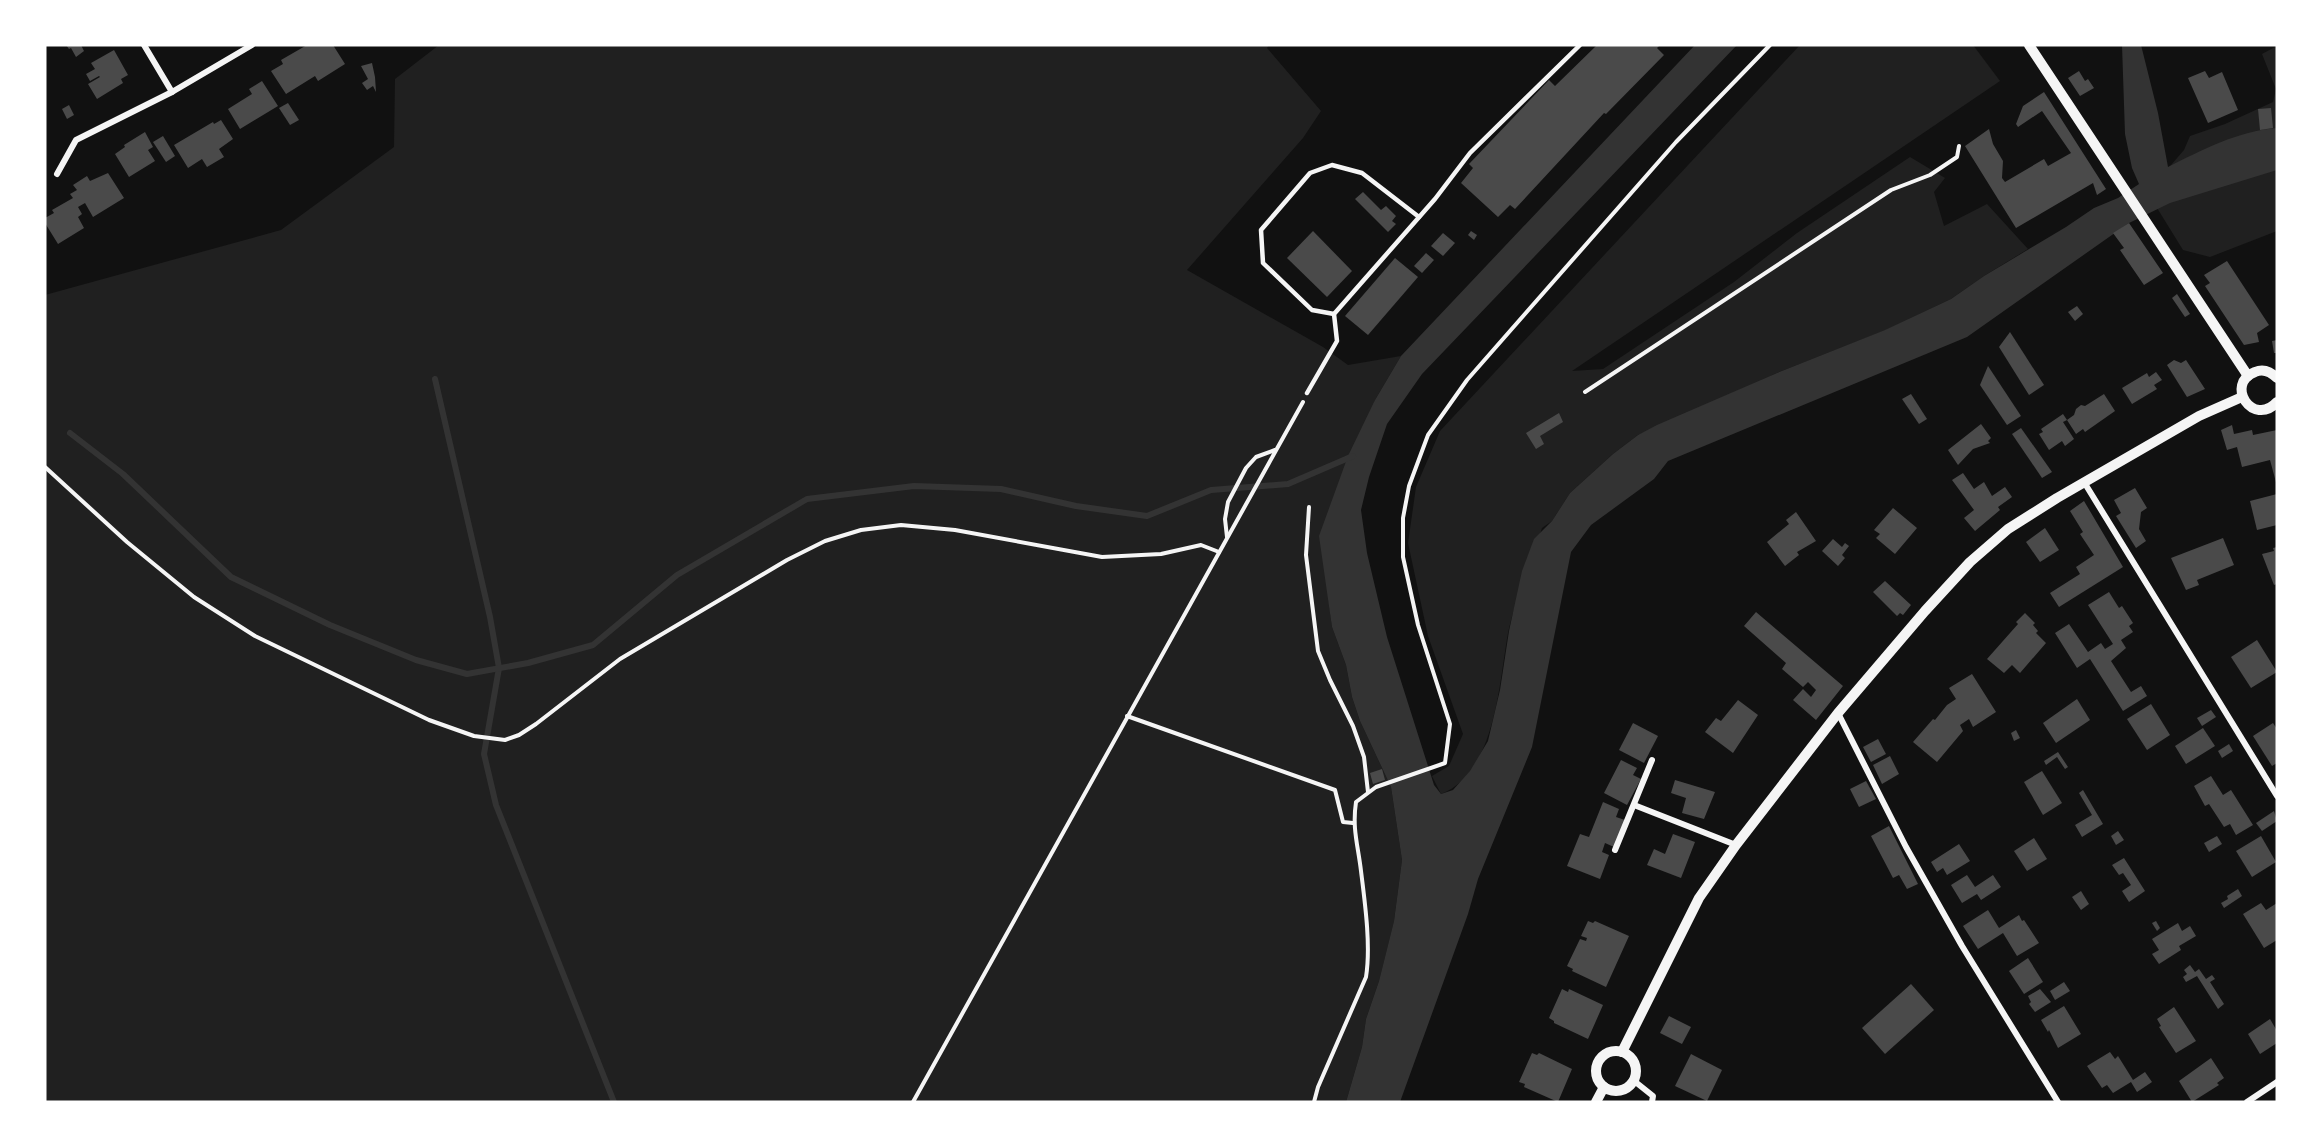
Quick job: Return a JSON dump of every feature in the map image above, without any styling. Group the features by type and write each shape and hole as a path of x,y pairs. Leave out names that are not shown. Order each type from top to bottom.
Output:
{"street":[{"path":"144,45 172,92"},
{"path":"57,174 76,140 172,92 252,45"},
{"path":"2029,45 2150,231 2248,375"},
{"path":"2277,378 2264,370 2248,375 2242,386 2242,397 2251,407 2269,408 2277,402"},
{"path":"1622,1052 1699,898 1736,845 1838,714 1925,611 1970,562 2008,529 2084,481 2199,416 2242,397"},
{"path":"2084,481 2277,796"},
{"path":"1838,714 1906,847 1940,907 2058,1102"},
{"path":"1615,850 1652,760"},
{"path":"1634,805 1736,845"},
{"path":"1610,1052 1622,1052 1629,1056 1635,1067 1634,1080 1624,1089 1617,1091 1604,1087 1597,1077 1597,1064 1604,1055 1610,1052"},
{"path":"1634,1080 1653,1096 1652,1102"},
{"path":"2247,1102 2277,1082"},
{"path":"1596,1102 1604,1087"}],"lane":[{"path":"1307,393 1336,341 1334,314 1419,217 1470,153 1580,45"},
{"path":"1334,314 1312,310 1263,263 1261,230 1310,173 1332,165 1362,173 1419,217"}],"path":[{"path":"1314,1102 1318,1087 1366,977 1368,958 1362,871 1353,823 1356,802 1376,787 1445,763 1450,724 1418,625 1403,557 1402,518 1409,486 1428,435 1467,380 1677,142 1770,45"},
{"path":"1585,392 1891,190 1930,175 1957,157 1959,146"},
{"path":"913,1102 1307,393"},
{"path":"1227,537 1225,519 1228,502 1246,468 1256,457 1276,449"},
{"path":"45,467 127,542 194,597 255,636 429,720 474,736 505,740 519,735 536,724 621,659 787,560 825,541 861,530 901,525 955,530 1102,557 1152,555 1201,544 1219,552"},
{"path":"1309,507 1306,555 1318,651 1353,726 1364,757 1368,792"},
{"path":"1128,717 1335,790 1343,822 1353,823"}],"shaded area":[{"path":"439,45 1269,45 1267,48 1321,111 1303,138 1187,270 1323,347 1348,365 1401,356 1375,400 1327,586 1332,627 1346,665 1352,697 1360,721 1391,787 1402,860 1394,921 1379,981 1366,1019 1362,1047 1346,1102 45,1102 45,295 281,230 394,147 395,79"},
{"path":"1695,45 1737,45 1422,374 1387,424 1369,477 1361,510 1367,553 1387,637 1434,785 1441,794 1453,790 1470,771 1488,741 1522,571 1534,539 1552,521 1570,493 1638,435 1777,373 1885,330 1951,299 2094,208 2118,198 2139,184 2132,168 2125,134 2122,45 2141,45 2158,113 2168,167 2234,137 2277,128 2277,170 2170,203 2129,223 1967,337 1668,461 1654,479 1591,525 1571,552 1532,747 1478,879 1468,914 1400,1102 1346,1102 1362,1047 1366,1019 1379,981 1394,921 1402,860 1391,787 1360,721 1352,697 1346,665 1332,627 1319,536 1348,456 1375,400 1401,356"},
{"path":"1800,45 1973,45 2000,81 1572,371 1603,369 1734,282 1797,233 1910,157 1945,178 1934,192 1944,226 1987,204 2028,249 1951,299 1886,330 1777,373 1638,435 1570,493 1552,521 1542,528 1519,594 1508,633 1492,724 1484,747 1473,767 1459,783 1441,794 1432,776 1449,766 1463,734 1428,636 1408,543 1416,487 1440,431"},
{"path":"2275,47 2277,49 2277,231 2210,257 2183,250 2154,203 2159,179 2184,150 2190,136 2225,124 2273,102 2276,89 2262,54"}],"building":[{"path":"66,45 81,45 84,51 76,57 71,48 69,49"},
{"path":"307,45 333,45 345,64 318,81 315,76 286,94 271,71 283,64 281,60"},
{"path":"1597,45 1660,45 1657,48 1664,55 1606,114 1604,113 1515,209 1510,205 1498,217 1461,183 1473,168 1469,164 1549,80 1555,86"},
{"path":"114,50 128,75 121,79 123,83 97,99 88,84 100,77 90,81 86,74 95,69 91,63"},
{"path":"372,63 376,92 373,86 367,90 362,83 368,79 361,66"},
{"path":"2079,71 2085,81 2088,79 2094,88 2080,96 2068,78"},
{"path":"2205,71 2209,78 2222,72 2238,110 2208,123 2188,78"},
{"path":"262,81 278,106 240,129 228,109 252,94 249,89"},
{"path":"2044,92 2106,189 2097,195 2093,183 2016,228 1965,146 1989,129 1993,144 2003,161 2002,178 2005,182 2044,159 2048,166 2071,153 2042,111 2018,127 2016,124 2023,106"},
{"path":"288,103 299,120 290,125 279,108"},
{"path":"69,105 74,115 67,119 62,109"},
{"path":"2271,108 2273,128 2260,130 2258,109"},
{"path":"221,120 233,139 219,149 224,157 207,167 202,159 188,168 174,145 213,122 214,124"},
{"path":"145,132 153,147 148,150 155,161 129,177 115,154 125,147 124,145"},
{"path":"163,136 175,156 166,162 153,142"},
{"path":"108,173 124,198 93,217 85,203 78,207 82,214 78,217 84,228 58,244 45,223 45,218 54,213 52,210 73,198 70,194 77,190 73,185 87,176 90,181"},
{"path":"1363,192 1381,210 1386,206 1396,216 1392,221 1396,224 1388,232 1355,199"},
{"path":"2129,223 2163,273 2144,285 2120,250 2124,248 2113,233"},
{"path":"1313,231 1352,271 1327,297 1287,258"},
{"path":"1471,231 1477,235 1474,240 1468,235"},
{"path":"1443,233 1455,243 1443,256 1431,246"},
{"path":"1426,253 1434,260 1422,273 1414,266"},
{"path":"1395,258 1418,277 1368,335 1345,316"},
{"path":"2227,261 2269,325 2257,333 2259,342 2244,345 2205,286 2210,283 2204,275"},
{"path":"2177,294 2190,314 2185,317 2172,298"},
{"path":"2077,306 2083,314 2075,321 2068,312"},
{"path":"2010,332 2044,385 2029,395 1999,347"},
{"path":"2277,340 2277,353 2274,353 2272,341"},
{"path":"2174,360 2181,363 2186,360 2205,389 2187,397 2167,365"},
{"path":"1988,366 2021,416 2007,425 1980,385"},
{"path":"2156,372 2162,380 2154,385 2157,389 2132,404 2122,388 2147,373 2149,377"},
{"path":"1911,394 1927,419 1919,424 1902,399"},
{"path":"2104,394 2115,411 2085,432 2083,429 2076,434 2067,420 2081,405 2085,406"},
{"path":"1559,413 1563,422 1540,436 1544,444 1536,449 1526,433"},
{"path":"2063,414 2067,420 2063,422 2074,439 2065,446 2062,441 2049,450 2039,434 2043,432 2041,429"},
{"path":"1981,424 1991,438 1988,441 1990,443 1973,449 1958,465 1948,450"},
{"path":"2232,425 2234,434 2252,430 2253,435 2277,430 2277,486 2270,460 2242,467 2237,447 2227,450 2221,430"},
{"path":"2021,428 2052,472 2042,478 2012,434"},
{"path":"1963,473 1974,489 1984,482 1992,496 2005,487 2012,497 1998,507 2000,510 1975,531 1964,518 1974,510 1952,480"},
{"path":"2135,488 2147,508 2141,512 2139,529 2146,541 2136,548 2116,516 2121,513 2114,500"},
{"path":"2277,494 2277,525 2257,530 2250,501"},
{"path":"2084,501 2123,567 2059,607 2050,593 2080,574 2076,567 2094,555 2080,534 2083,532 2070,511"},
{"path":"1893,508 1917,528 1895,554 1876,538 1880,534 1874,530"},
{"path":"1796,512 1816,541 1797,552 1799,555 1785,566 1767,542 1789,524 1786,520"},
{"path":"2045,528 2059,550 2040,562 2026,542"},
{"path":"2223,538 2234,565 2197,580 2199,585 2186,590 2171,558"},
{"path":"1833,539 1842,547 1845,543 1849,546 1842,555 1845,558 1838,566 1822,551"},
{"path":"2277,547 2277,584 2274,585 2262,554 2274,551 2273,548"},
{"path":"1885,581 1911,605 1903,615 1900,613 1897,616 1873,592"},
{"path":"2109,592 2119,608 2122,606 2133,623 2129,626 2133,632 2121,640 2126,648 2111,661 2131,692 2141,686 2147,696 2123,711 2090,659 2077,668 2055,633 2069,624 2088,652 2101,643 2105,649 2113,644 2088,605"},
{"path":"1756,612 1843,686 1816,720 1793,700 1803,689 1811,697 1816,690 1808,682 1803,687 1782,669 1786,663 1744,626"},
{"path":"2025,613 2035,623 2033,625 2038,631 2036,633 2046,643 2020,673 2012,665 2004,673 1987,659"},
{"path":"2257,640 2277,672 2251,688 2231,657"},
{"path":"1972,674 1996,712 1973,727 1969,719 1960,725 1963,731 1937,762 1913,742 1947,705 1956,699 1949,688"},
{"path":"2077,699 2090,720 2056,743 2043,723"},
{"path":"1738,700 1758,715 1733,753 1705,732 1716,718 1721,721"},
{"path":"2151,704 2170,735 2147,750 2127,719"},
{"path":"2211,710 2216,717 2202,726 2197,718"},
{"path":"1633,723 1658,736 1644,763 1619,750"},
{"path":"2273,723 2277,729 2277,763 2272,766 2253,736"},
{"path":"2203,728 2215,746 2186,764 2175,746"},
{"path":"2016,730 2020,738 2014,741 2011,733"},
{"path":"1878,739 1886,754 1871,762 1863,747"},
{"path":"2229,744 2233,751 2222,758 2218,751"},
{"path":"2058,752 2068,767 2065,769 2057,757 2046,765 2044,761"},
{"path":"1890,756 1899,774 1882,784 1873,765"},
{"path":"1621,760 1637,768 1633,775 1641,779 1627,805 1604,793"},
{"path":"1382,769 1385,780 1373,784 1370,773"},
{"path":"2042,771 2062,803 2043,815 2024,782"},
{"path":"2211,776 2223,795 2231,790 2253,825 2236,835 2230,824 2224,827 2209,804 2205,806 2194,786"},
{"path":"1675,780 1715,792 1704,819 1682,813 1686,798 1671,793"},
{"path":"1866,781 1876,799 1859,807 1850,789"},
{"path":"2083,790 2103,824 2082,837 2075,825 2092,815 2079,793"},
{"path":"1603,802 1619,809 1616,817 1625,820 1614,847 1605,843 1602,852 1609,855 1600,879 1567,866 1580,834 1589,837"},
{"path":"2274,811 2277,821 2262,831 2256,823"},
{"path":"1889,826 1918,884 1907,889 1899,875 1893,878 1871,836"},
{"path":"2118,831 2124,840 2116,845 2111,836"},
{"path":"1673,834 1695,842 1681,878 1647,865 1654,849 1665,854"},
{"path":"2217,836 2222,844 2209,852 2204,843"},
{"path":"2261,836 2276,862 2252,877 2236,851"},
{"path":"2034,838 2047,859 2027,871 2014,851"},
{"path":"1959,844 1970,861 1947,875 1943,868 1937,872 1931,862"},
{"path":"2124,858 2145,891 2129,902 2122,891 2131,885 2123,873 2119,875 2112,865"},
{"path":"1967,875 1975,887 1993,875 2001,887 1981,900 1977,894 1962,903 1951,885"},
{"path":"2238,889 2242,896 2224,908 2221,903"},
{"path":"2081,891 2089,904 2081,910 2072,897"},
{"path":"2261,903 2266,910 2277,903 2277,940 2264,948 2243,914"},
{"path":"1988,910 1999,928 2019,915 2039,943 2017,956 2003,933 1978,949 1963,926"},
{"path":"1588,921 1593,923 1595,921 1629,936 1606,987 1572,971 1573,969 1567,966 1580,939 1586,941 1587,938 1581,936"},
{"path":"2156,921 2160,928 2157,931 2152,923"},
{"path":"2178,923 2182,931 2190,926 2196,936 2179,946 2181,950 2159,964 2152,954 2159,950 2152,939"},
{"path":"2028,958 2043,982 2024,994 2009,971"},
{"path":"2190,965 2195,972 2199,969 2206,979 2212,975 2215,979 2210,982 2224,1004 2218,1009 2197,976 2186,982 2183,977 2187,974 2184,970"},
{"path":"2064,982 2070,991 2055,1000 2050,991"},
{"path":"1911,984 1934,1010 1885,1054 1862,1028"},
{"path":"1562,989 1568,992 1569,989 1603,1005 1588,1039 1554,1023 1549,1018"},
{"path":"2040,989 2051,1002 2035,1012 2029,1004 2031,1002 2028,996"},
{"path":"2064,1006 2081,1034 2058,1048 2041,1020"},
{"path":"2174,1007 2196,1041 2176,1053 2159,1027 2161,1026 2157,1019"},
{"path":"1669,1016 1691,1027 1682,1044 1660,1033"},
{"path":"2270,1019 2277,1031 2277,1043 2260,1054 2248,1034"},
{"path":"2110,1052 2115,1059 2118,1056 2133,1080 2145,1072 2152,1082 2137,1092 2131,1082 2113,1093 2107,1085 2102,1088 2087,1066"},
{"path":"1532,1053 1537,1055 1539,1053 1572,1069 1558,1102 1524,1087 1525,1084 1519,1082"},
{"path":"1691,1054 1722,1070 1707,1101 1675,1086"},
{"path":"2211,1058 2224,1078 2217,1083 2219,1085 2192,1102 2179,1081"}],"waterway":[{"path":"435,379 490,617 499,668 484,754 496,805 614,1102"},
{"path":"70,433 123,474 231,577 330,625 416,660 467,674 528,663 593,645 677,575 807,499 914,486 1001,489 1076,506 1147,516 1211,490 1288,484 1353,456"}]}
